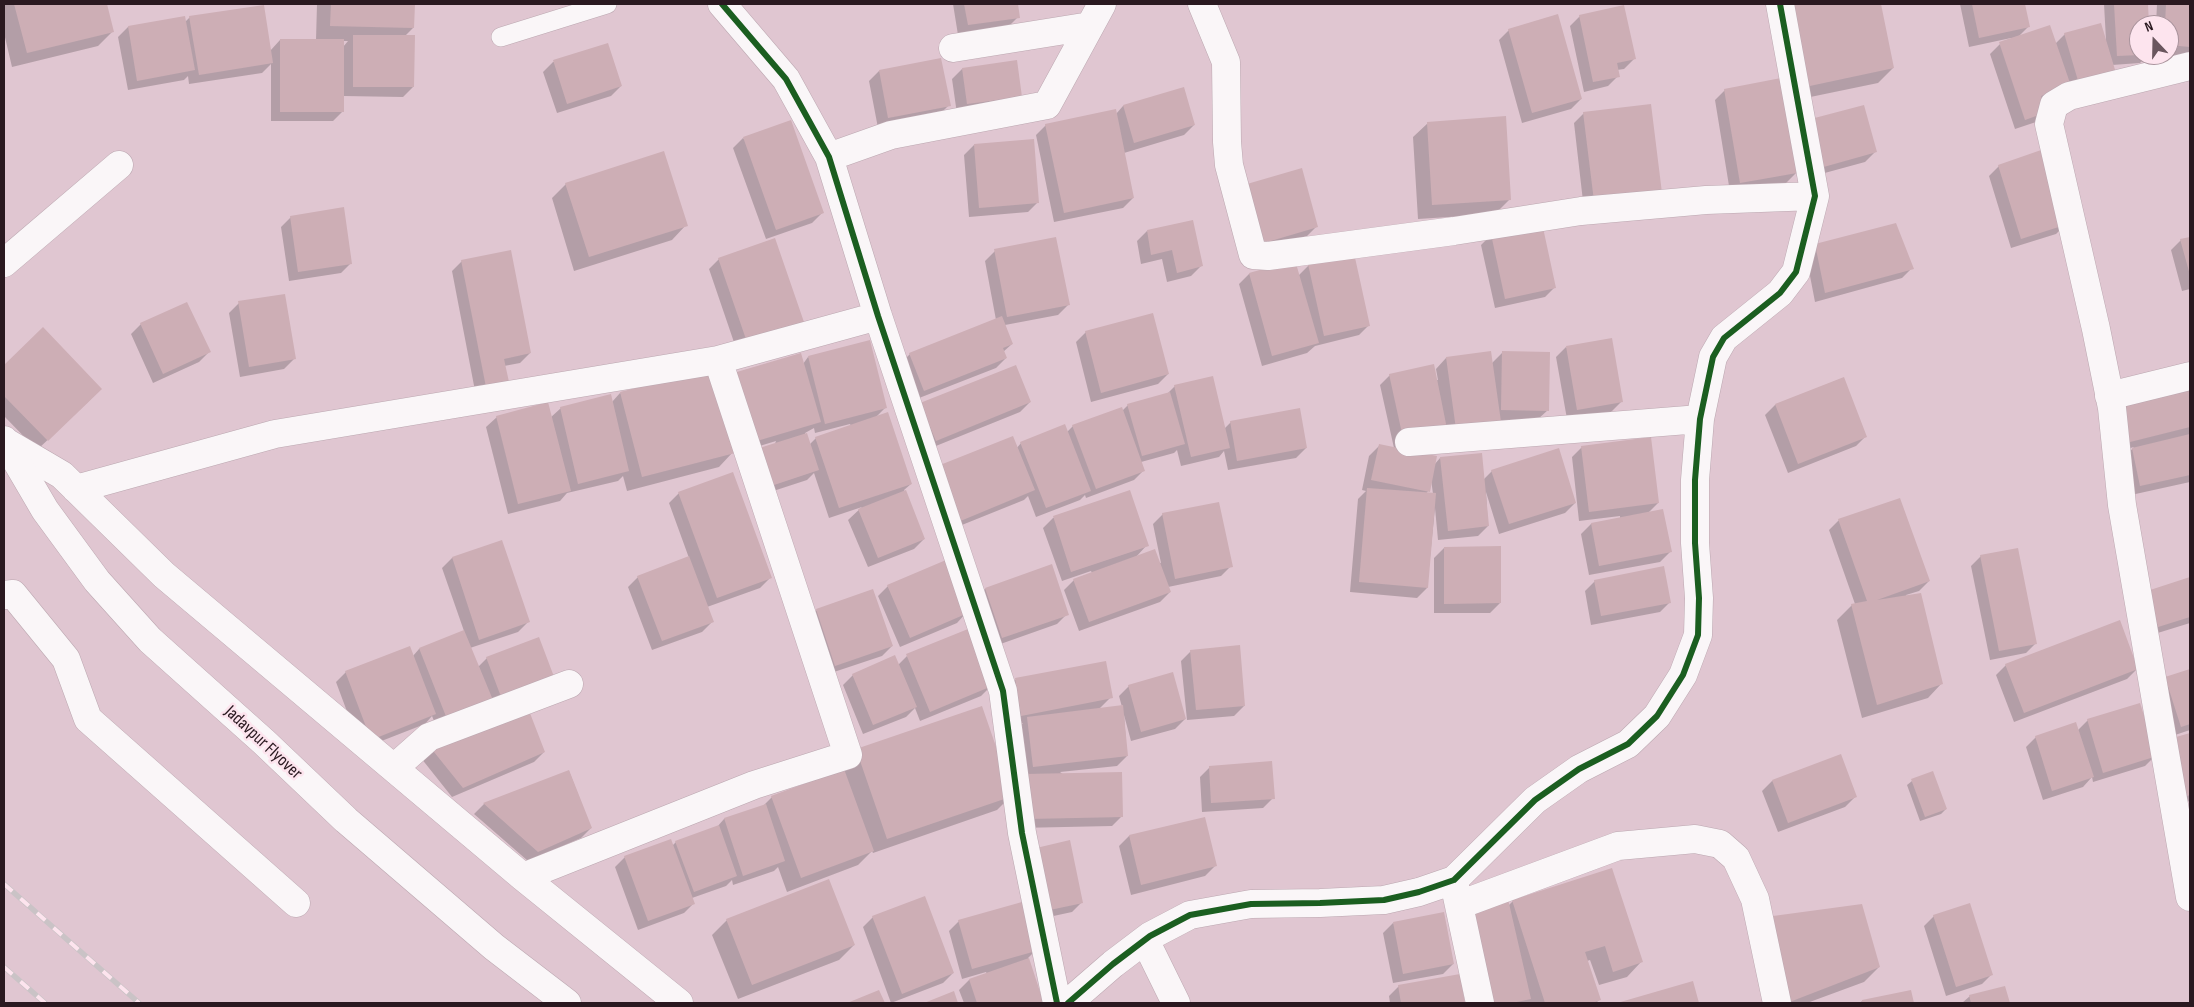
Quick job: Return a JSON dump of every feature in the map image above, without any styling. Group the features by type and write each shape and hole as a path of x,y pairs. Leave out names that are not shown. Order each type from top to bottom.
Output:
{"street":[{"path":"722,4 786,79 829,157 878,316 1003,691 1022,832 1057,1003"},
{"path":"1202,4 1226,62 1229,165 1253,255 1288,254 1454,231 1581,210 1706,200 1815,196"},
{"path":"1456,893 1535,800 1579,769 1628,744 1657,716 1683,674 1698,635 1699,598 1695,543 1695,480 1700,419 1713,357 1724,338 1780,293 1796,272 1815,196 1780,4"},
{"path":"829,157 891,135 1047,105 1096,15"},
{"path":"953,48 1096,15"},
{"path":"2190,66 2069,96 2054,105 2050,124 2109,396 2122,505 2190,897"},
{"path":"4,263 119,165"},
{"path":"76,489 275,434 718,360 878,316"},
{"path":"523,877 754,785 848,755 718,360"},
{"path":"2109,396 2190,376"},
{"path":"1409,442 1700,419"},
{"path":"4,441 62,475 164,576 523,877 679,1003"},
{"name":"Jadavpur Flyover","path":"4,441 50,518 97,581 150,640 264,742 346,820 494,947 567,1003"},
{"path":"4,595 13,594 66,659 88,719 296,903"},
{"path":"394,768 429,738 569,684"},
{"path":"1068,1003 1113,964 1145,940 1190,915 1251,904 1384,900 1419,892 1456,893 1618,846 1695,839 1720,844 1736,858 1755,899 1777,1003"},
{"path":"1456,893 1480,1003"},
{"path":"1145,940 1176,1003"}],"lane":[{"path":"501,37 607,4"}],"building":[{"path":"14,4 107,4 114,32 27,53"},
{"path":"331,4 415,4 414,28 330,26"},
{"path":"964,4 1018,4 1020,18 968,25"},
{"path":"1788,4 1881,4 1894,68 1805,87"},
{"path":"1972,4 2025,4 2030,27 1979,38"},
{"path":"2114,4 2148,4 2149,15 2129,15 2129,55 2117,56"},
{"path":"2166,4 2190,4 2190,47 2179,46 2179,15 2165,15"},
{"path":"264,5 273,63 199,75 189,16"},
{"path":"1624,5 1636,59 1617,63 1620,77 1593,82 1579,15"},
{"path":"1558,14 1582,99 1532,113 1508,29"},
{"path":"185,16 195,70 137,81 128,26"},
{"path":"2101,23 2116,73 2079,84 2064,33"},
{"path":"2050,25 2071,86 2041,96 2047,112 2025,120 1999,42"},
{"path":"353,35 415,35 414,87 353,87"},
{"path":"280,39 344,39 344,112 280,112"},
{"path":"608,43 622,86 567,104 553,60"},
{"path":"941,58 951,106 888,118 879,70"},
{"path":"1017,60 1022,97 967,104 962,68"},
{"path":"1781,78 1797,173 1740,183 1724,89"},
{"path":"1184,87 1195,125 1134,143 1123,105"},
{"path":"1651,104 1662,193 1594,201 1583,112"},
{"path":"1864,105 1877,152 1820,168 1807,120"},
{"path":"1116,109 1134,198 1064,213 1045,124"},
{"path":"1506,116 1511,200 1432,205 1427,122"},
{"path":"791,120 824,213 776,230 743,137"},
{"path":"1034,139 1039,203 979,208 974,144"},
{"path":"2044,149 2068,224 2021,239 1998,165"},
{"path":"664,151 688,226 589,257 565,183"},
{"path":"1302,168 1318,227 1264,243 1247,184"},
{"path":"344,207 352,264 298,272 290,216"},
{"path":"1193,220 1203,266 1177,273 1172,250 1151,255 1147,230"},
{"path":"1542,223 1556,288 1505,299 1491,234"},
{"path":"1896,223 1914,269 1825,293 1815,244"},
{"path":"1056,237 1070,305 1007,317 994,249"},
{"path":"2190,237 2190,275 2180,239"},
{"path":"775,238 805,325 748,345 718,258"},
{"path":"511,250 531,353 504,359 509,382 486,387 461,260"},
{"path":"1354,253 1370,326 1324,336 1308,264"},
{"path":"1295,260 1319,343 1272,356 1249,273"},
{"path":"285,294 296,359 249,367 238,301"},
{"path":"187,302 211,352 163,374 140,323"},
{"path":"1153,313 1169,374 1101,393 1085,331"},
{"path":"1002,316 1013,344 1003,348 1007,358 924,391 909,353"},
{"path":"43,327 102,389 48,441 4,396 4,365"},
{"path":"1612,338 1623,402 1577,410 1566,346"},
{"path":"870,340 887,408 825,424 808,356"},
{"path":"1491,351 1501,422 1456,429 1446,357"},
{"path":"1502,351 1550,352 1549,411 1501,410"},
{"path":"801,353 821,422 750,443 730,374"},
{"path":"1434,364 1447,429 1403,438 1389,374"},
{"path":"1016,365 1031,402 936,441 920,403"},
{"path":"713,368 735,453 642,477 620,392"},
{"path":"1213,376 1230,448 1191,457 1174,385"},
{"path":"1844,377 1867,437 1798,464 1775,404"},
{"path":"2190,385 2190,427 2130,442 2119,402"},
{"path":"1170,392 1185,444 1142,456 1127,404"},
{"path":"611,394 629,471 578,484 560,407"},
{"path":"548,402 571,491 518,504 496,416"},
{"path":"1122,407 1145,471 1096,489 1072,425"},
{"path":"1300,408 1307,448 1237,461 1230,421"},
{"path":"888,412 912,484 839,508 815,437"},
{"path":"1065,424 1091,491 1046,508 1020,442"},
{"path":"807,433 819,470 765,488 753,450"},
{"path":"2190,434 2190,475 2140,486 2132,448"},
{"path":"1013,436 1035,490 958,522 935,467"},
{"path":"1651,437 1659,503 1589,512 1581,446"},
{"path":"1379,444 1437,456 1430,492 1371,480"},
{"path":"1559,448 1576,503 1509,524 1491,470"},
{"path":"1482,453 1489,526 1448,531 1440,457"},
{"path":"733,472 772,578 717,598 678,492"},
{"path":"1367,488 1436,493 1428,588 1359,582"},
{"path":"906,490 925,539 878,558 858,509"},
{"path":"1130,490 1149,546 1071,572 1053,516"},
{"path":"1900,498 1930,581 1877,600 1921,593 1943,684 1877,705 1851,604 1867,601 1838,519"},
{"path":"1219,502 1233,567 1175,579 1162,513"},
{"path":"1663,509 1672,552 1599,566 1591,523"},
{"path":"502,540 530,622 479,640 452,557"},
{"path":"1501,546 1501,603 1444,604 1444,547"},
{"path":"2018,548 2037,644 1999,651 1980,555"},
{"path":"1155,549 1171,592 1089,622 1073,579"},
{"path":"689,556 714,622 662,641 637,576"},
{"path":"946,560 968,613 910,638 887,585"},
{"path":"1052,564 1069,615 1002,638 985,588"},
{"path":"1664,566 1671,603 1601,616 1594,580"},
{"path":"2190,577 2190,617 2158,627 2147,591"},
{"path":"873,589 893,646 835,666 816,609"},
{"path":"2120,620 2138,669 2024,713 2005,664"},
{"path":"968,629 992,686 930,712 906,654"},
{"path":"464,630 495,705 449,724 419,648"},
{"path":"539,637 556,682 503,702 486,657"},
{"path":"1240,645 1245,706 1196,710 1190,650"},
{"path":"410,646 436,714 371,740 345,671"},
{"path":"895,655 917,707 873,725 852,674"},
{"path":"1106,661 1113,698 1021,716 1015,678"},
{"path":"2190,669 2190,724 2181,727 2165,677"},
{"path":"1173,672 1186,719 1141,732 1128,685"},
{"path":"2140,703 2157,756 2103,773 2087,719"},
{"path":"1123,705 1128,756 1033,767 1027,717"},
{"path":"982,706 1013,796 887,839 856,749"},
{"path":"528,708 545,752 463,788 430,747"},
{"path":"2076,722 2094,777 2052,791 2035,736"},
{"path":"2190,733 2190,795 2187,796 2169,739"},
{"path":"1841,754 1857,797 1788,823 1772,780"},
{"path":"1272,761 1275,799 1211,803 1209,766"},
{"path":"844,769 874,851 801,878 771,796"},
{"path":"569,770 592,828 538,852 483,803"},
{"path":"1933,771 1947,809 1925,817 1911,779"},
{"path":"1122,772 1123,817 1027,819 1026,774"},
{"path":"766,804 785,861 743,876 724,818"},
{"path":"1205,817 1217,866 1141,885 1129,835"},
{"path":"719,825 737,876 694,892 675,841"},
{"path":"671,839 695,904 648,921 624,856"},
{"path":"1070,840 1083,903 1045,911 1032,849"},
{"path":"1612,868 1643,962 1613,972 1605,946 1585,952 1601,1000 1592,1003 1545,1003 1512,900"},
{"path":"829,879 855,945 752,985 726,919"},
{"path":"925,896 954,973 902,994 872,916"},
{"path":"1508,899 1531,999 1512,1003 1488,1003 1467,908"},
{"path":"1022,902 1036,951 972,969 958,920"},
{"path":"1970,903 1993,975 1956,987 1933,915"},
{"path":"1862,904 1880,967 1787,1003 1773,916"},
{"path":"1444,912 1454,964 1403,974 1393,922"},
{"path":"1029,958 1043,1001 1038,1003 977,1003 969,979"},
{"path":"1460,974 1465,1003 1401,1003 1398,985"},
{"path":"1693,981 1699,1003 1617,1003"},
{"path":"2005,986 2010,1003 1971,1003 1969,995"},
{"path":"879,990 885,1003 847,1003"},
{"path":"1911,990 1914,1003 1862,1003 1862,1000"},
{"path":"954,991 958,1003 924,1003"}],"railway":[{"path":"4,884 139,1003"},
{"path":"4,967 45,1003"}],"cycle path":[{"path":"722,4 786,79 829,157 878,316 1003,691 1022,833 1057,1003"},
{"path":"1068,1003 1113,964 1150,936 1190,915 1251,904 1384,900 1419,892 1454,880 1535,800 1579,769 1628,744 1657,716 1683,675 1698,635 1699,598 1695,543 1695,480 1700,419 1713,357 1724,338 1780,293 1796,272 1815,196 1780,4"}]}
